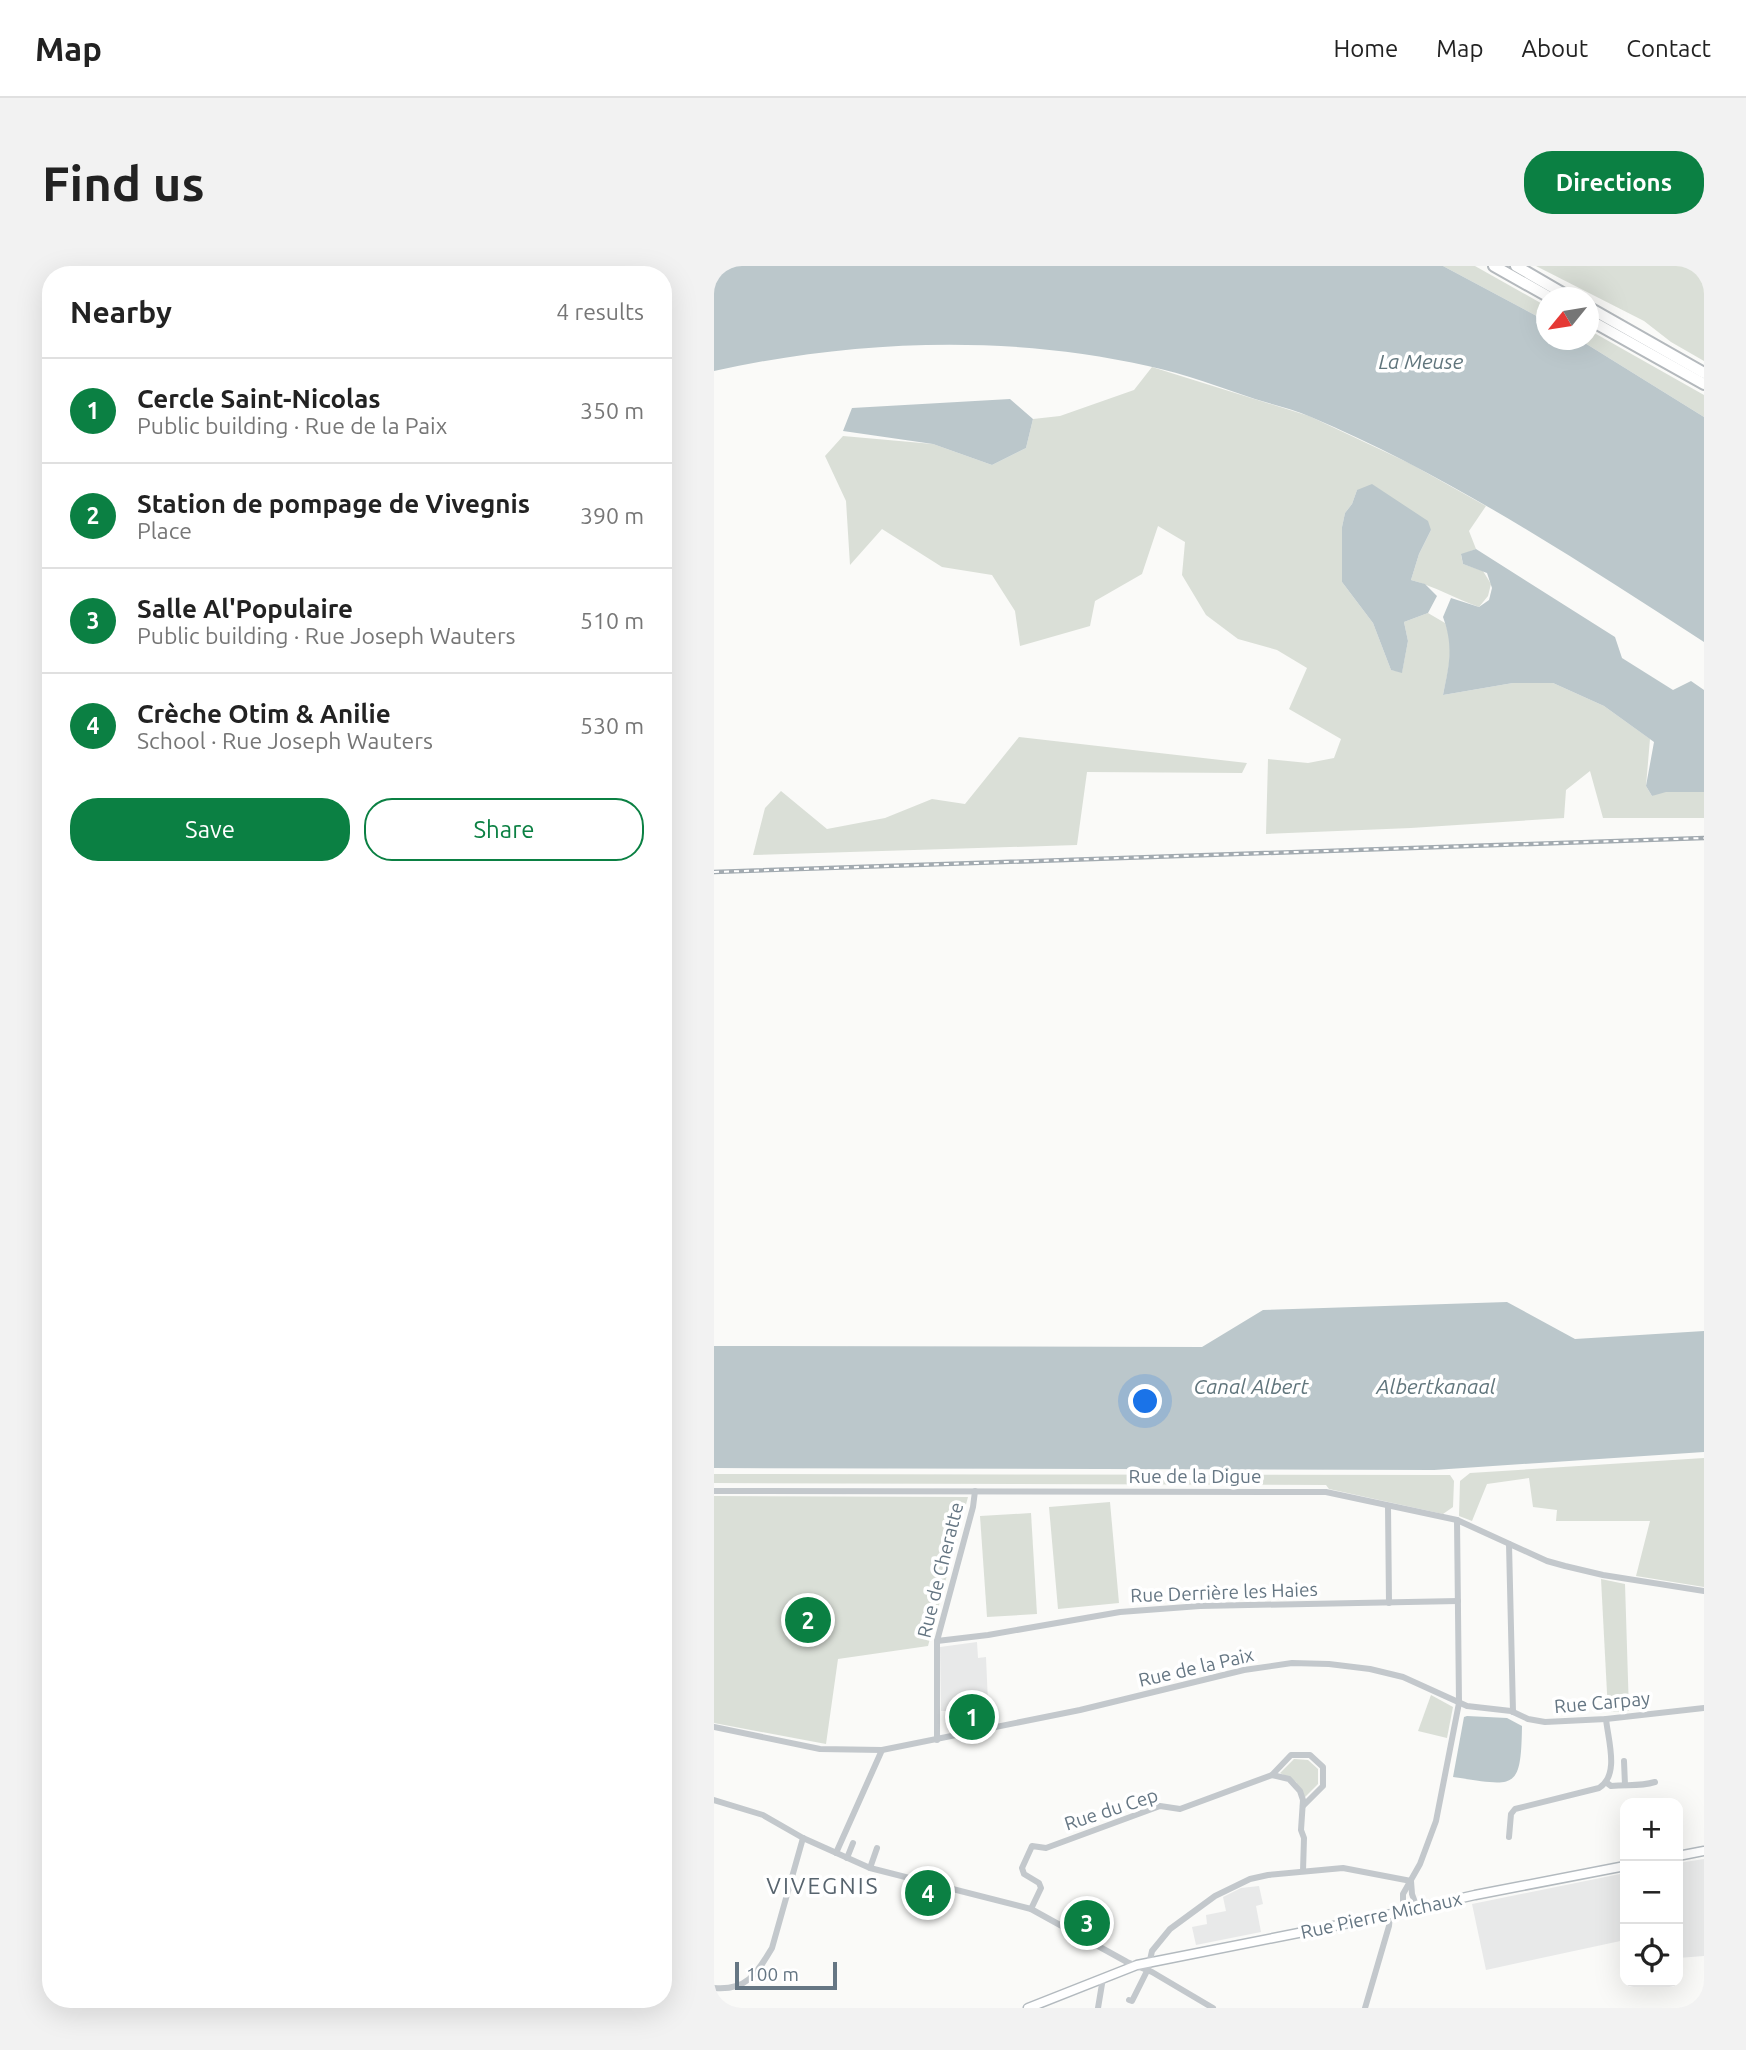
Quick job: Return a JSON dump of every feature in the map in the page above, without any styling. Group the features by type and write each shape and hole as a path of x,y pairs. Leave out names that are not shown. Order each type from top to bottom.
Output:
{"highway":[{"path":"1494,266 1536,290"},
{"path":"1516,266 1552,287"},
{"path":"1599,313 1704,373"},
{"path":"1599,325 1704,384"}],"main road":[{"path":"1683,1855 1704,1851"},
{"name":"Rue Pierre Michaux","path":"1028,2008 1137,1965 1148,1966 1487,1892 1620,1868"}],"street":[{"name":"Rue de la Digue","path":"714,1491 1326,1492 1457,1520 1564,1566 1704,1591"},
{"name":"Rue de Cheratte","path":"937,1740 937,1641 975,1491"},
{"path":"1388,1506 1389,1603"},
{"path":"1403,1911 1403,1894 1428,1846 1436,1821 1459,1703 1457,1520"},
{"path":"1509,1544 1513,1712"},
{"name":"Rue Derrière les Haies","path":"937,1641 1157,1608 1458,1601"},
{"name":"Rue de la Paix","path":"937,1740 1080,1710 1244,1670 1292,1663 1370,1669 1403,1677 1459,1703"},
{"name":"Rue Carpay","path":"1459,1703 1513,1712 1528,1719 1545,1722 1606,1719 1704,1708"},
{"path":"1508,1837 1511,1814 1515,1809 1599,1788 1607,1783 1611,1773 1606,1719"},
{"path":"714,1727 820,1749 882,1750 937,1740"},
{"path":"836,1853 882,1750"},
{"name":"Rue du Cep","path":"1031,1909 1041,1888 1039,1883 1024,1874 1022,1868 1032,1846 1046,1848 1160,1806 1180,1809 1272,1775 1291,1755 1310,1755 1323,1767 1323,1786 1303,1806"},
{"path":"1624,1761 1625,1785"},
{"path":"1272,1775 1282,1776 1295,1784 1300,1791 1303,1806 1303,1871"},
{"path":"1607,1783 1611,1786 1638,1787 1655,1782"},
{"path":"714,1800 763,1815 803,1838 870,1868 1031,1909 1137,1965"},
{"path":"714,1988 742,1985 749,1981 764,1962 776,1935 803,1838"},
{"path":"847,1858 853,1843"},
{"path":"870,1868 877,1848"},
{"path":"1129,2000 1132,2001 1156,1944 1170,1929 1215,1896 1258,1876 1343,1868 1411,1881"},
{"path":"1411,1881 1417,1908"},
{"path":"1365,2008 1389,1926 1390,1914"},
{"path":"1148,1966 1213,2008"},
{"path":"1098,2008 1103,1978"}],"shaded area":[{"path":"1443,266 1475,266 1536,300 1536,316"},
{"path":"1536,266 1704,266 1704,361 1671,342 1644,321 1599,298 1599,287 1577,287"},
{"path":"1599,336 1704,395 1704,417 1596,350 1599,350"},
{"path":"1152,367 1309,416 1409,463 1486,506 1469,531 1476,549 1461,555 1463,564 1483,571 1491,584 1488,596 1479,607 1411,580 1419,554 1431,530 1357,490 1345,513 1342,527 1342,582 1373,623 1391,670 1402,672 1408,641 1404,622 1428,613 1445,623 1450,641 1450,659 1443,695 1513,683 1553,683 1604,706 1650,739 1646,786 1652,796 1663,790 1704,791 1704,818 1603,818 1590,771 1566,790 1564,818 1266,834 1268,759 1308,763 1334,758 1341,739 1289,709 1307,668 1277,650 1238,639 1206,615 1182,575 1185,542 1158,526 1142,574 1095,601 1090,626 1020,646 1015,611 992,575 942,567 882,529 850,565 846,501 825,456 843,436 933,444 992,465 1026,448 1033,419 1060,416 1134,390"},
{"path":"1019,737 1247,763 1242,773 1087,772 1077,845 753,855 765,808 781,791 827,829 885,818 932,799 965,804"},
{"path":"1704,1458 1704,1587 1636,1576 1650,1521 1556,1521 1557,1510 1533,1507 1529,1478 1487,1484 1472,1521 1459,1516 1460,1481 1470,1473"},
{"path":"714,1474 1450,1475 1454,1481 1453,1507 1443,1514 1329,1489 1326,1485 714,1483"},
{"path":"714,1496 968,1497 928,1646 838,1659 826,1744 714,1723"},
{"path":"1110,1502 1119,1603 1058,1609 1049,1507"},
{"path":"1031,1513 1037,1614 987,1617 980,1516"},
{"path":"1601,1579 1625,1584 1629,1711 1608,1712"},
{"path":"977,1642 978,1658 986,1657 988,1703 951,1702 950,1711 941,1711 940,1647"},
{"path":"1431,1695 1453,1707 1447,1738 1418,1731"},
{"path":"1294,1759 1308,1760 1318,1769 1318,1784 1305,1797 1296,1782 1280,1773"},
{"path":"1704,1859 1704,1956 1683,1958 1683,1862"},
{"path":"1620,1874 1620,1941 1486,1970 1472,1904"},
{"path":"1259,1886 1263,1904 1256,1906 1261,1932 1196,1945 1192,1927 1207,1924 1206,1915 1226,1911 1223,1897 1241,1888"}],"water":[{"name":"La Meuse","path":"714,266 1443,266 1536,316 1536,350 1596,350 1704,417 1704,642 1512,521 1363,440 1304,414 1175,373 1095,356 986,345 876,347 767,361 714,371"},
{"path":"1010,399 1033,419 1026,448 992,465 933,444 843,431 852,408"},
{"path":"1372,484 1428,521 1431,530 1419,554 1411,580 1425,584 1437,596 1428,613 1404,622 1408,641 1402,673 1391,670 1373,623 1342,582 1342,527 1345,513 1357,490"},
{"path":"1476,549 1615,637 1622,658 1673,690 1691,681 1704,690 1704,792 1666,792 1652,796 1646,786 1654,742 1604,706 1553,683 1513,683 1443,695 1449,665 1449,647 1443,617 1451,598 1479,607 1489,600 1492,588 1487,573 1463,564 1461,554"},
{"name":"Albertkanaal","path":"1507,1302 1575,1339 1704,1331 1704,1452 1434,1470 714,1468 714,1346 1202,1347 1263,1310"},
{"path":"1464,1717 1507,1718 1522,1726 1520,1763 1516,1774 1510,1780 1490,1782 1453,1777"}],"railway":[{"path":"714,872 1704,838"}],"place":[{"name":"Station de pompage de Vivegnis","path":"808,1620"},
{"name":"Cercle Saint-Nicolas","path":"972,1717"},
{"name":"Crèche Otim & Anilie","path":"928,1893"},
{"name":"Salle Al'Populaire","path":"1087,1923"}],"district":[{"name":"VIVEGNIS","path":"823,1886"}],"water label":[{"name":"Canal Albert","path":"1251,1387"}]}
